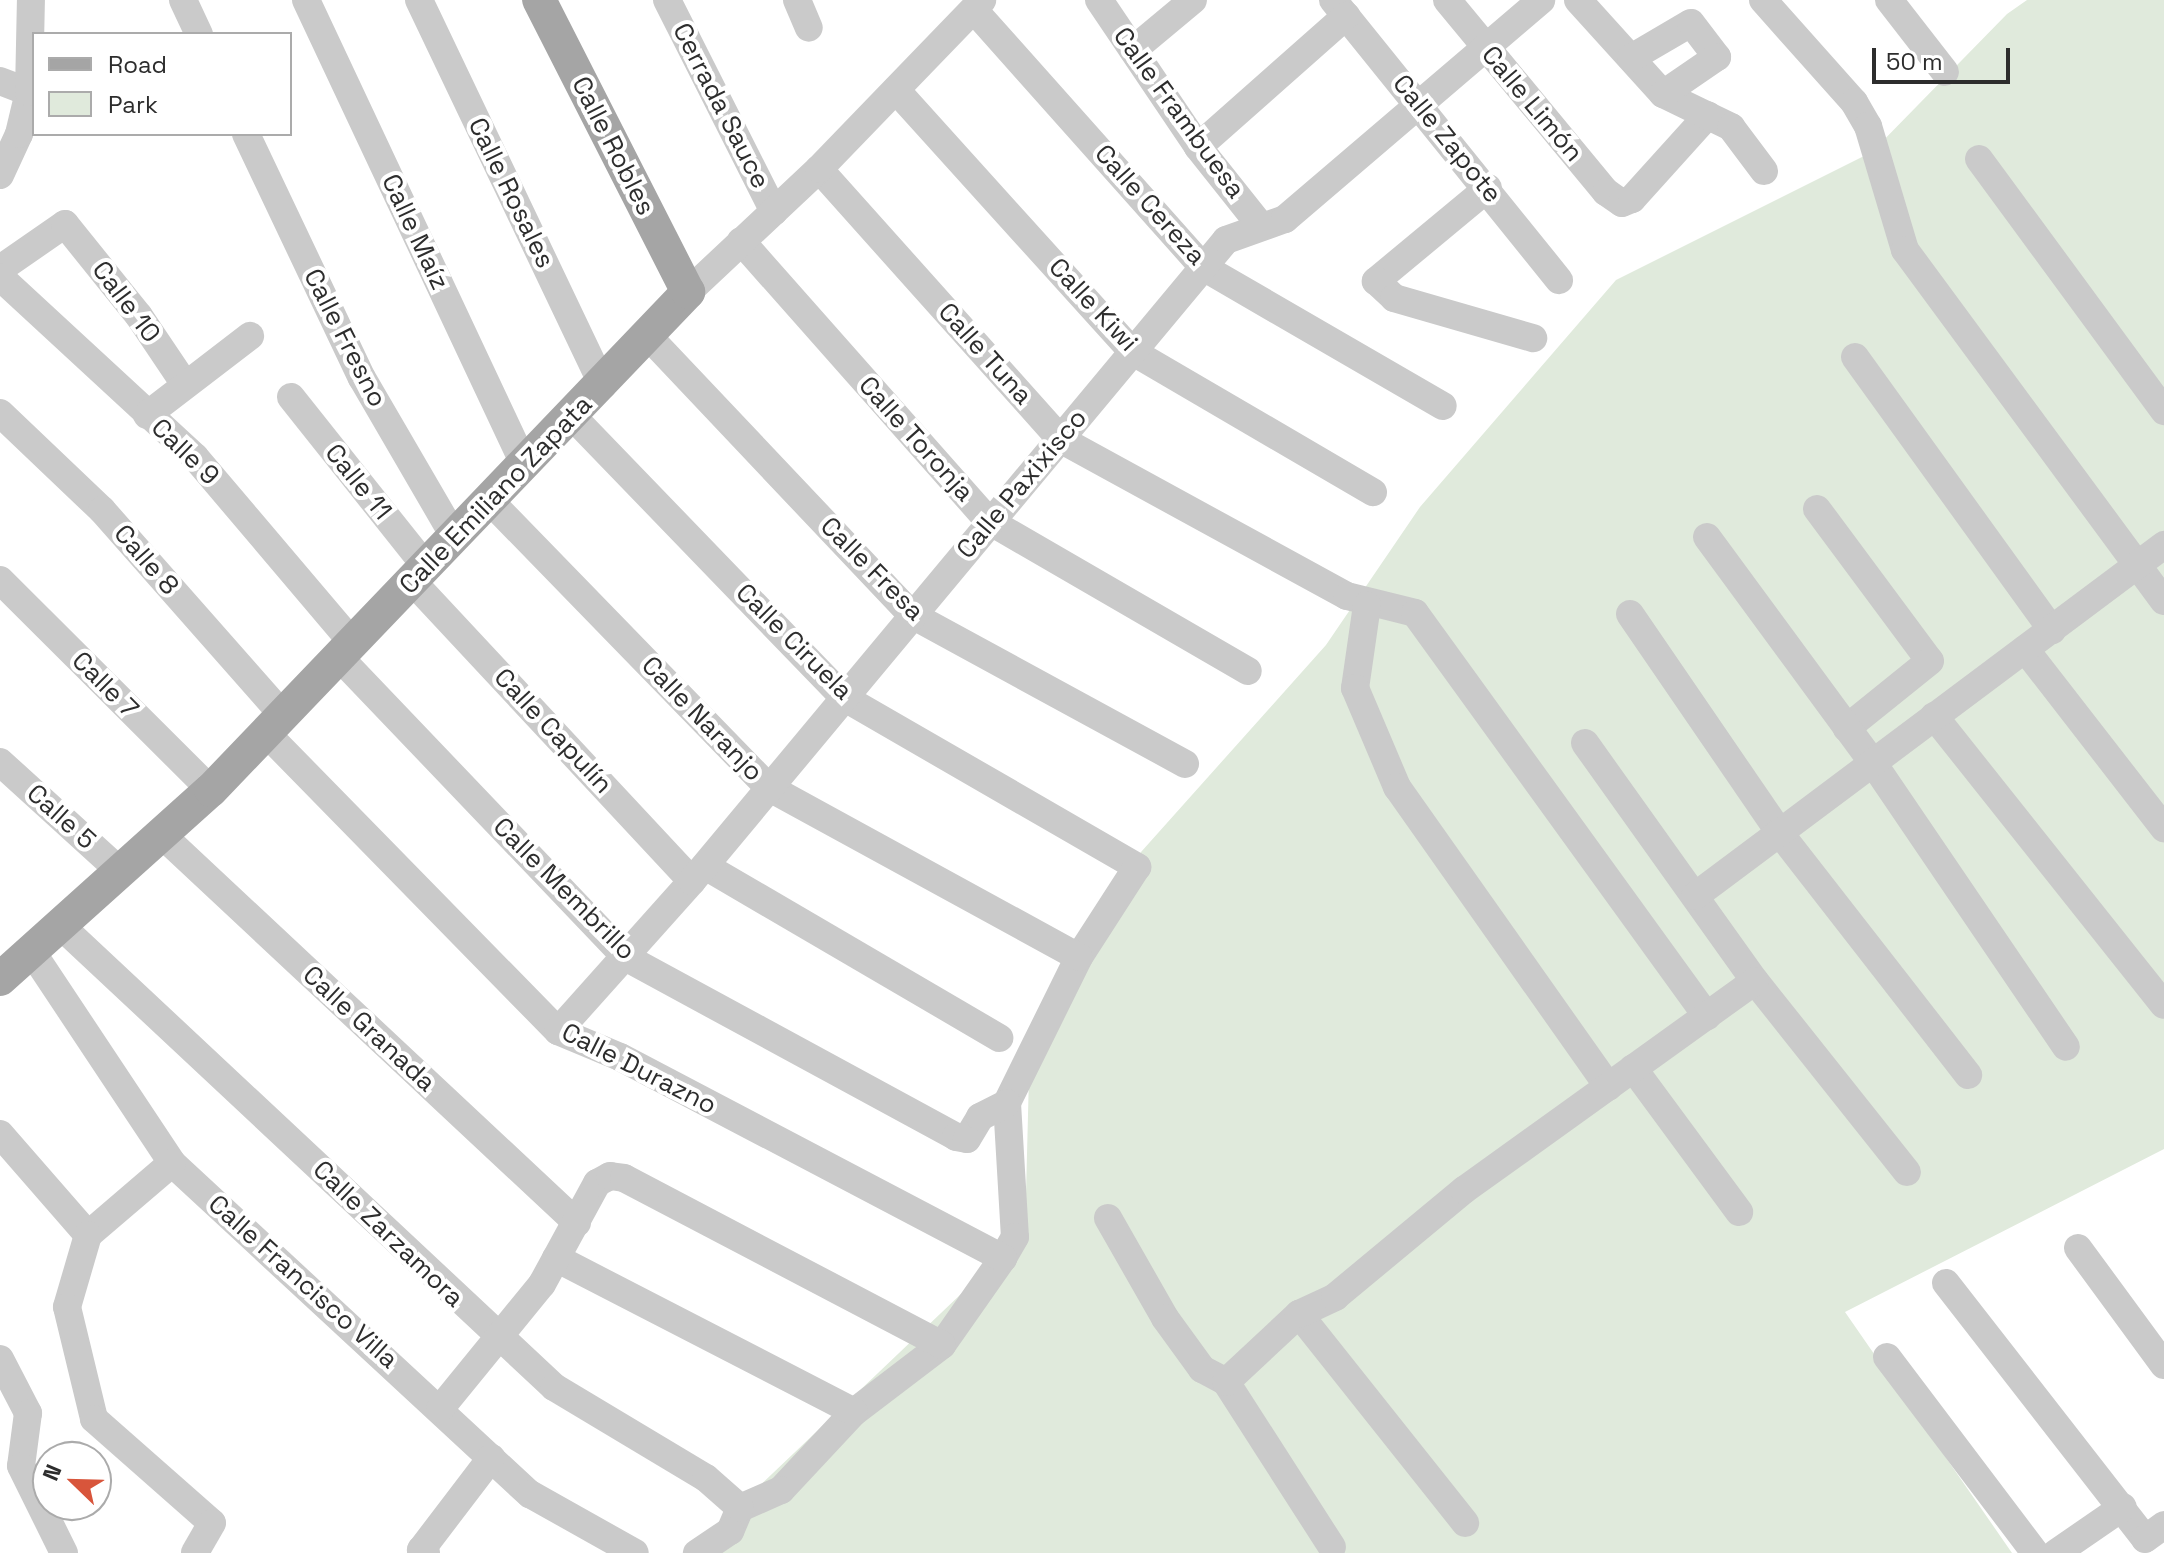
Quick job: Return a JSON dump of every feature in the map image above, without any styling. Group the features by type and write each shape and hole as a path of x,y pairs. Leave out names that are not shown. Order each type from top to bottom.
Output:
{"main road":[{"name":"Calle Robles","path":"539,0 688,292"},
{"name":"Calle Emiliano Zapata","path":"12,961 61,926 211,790 603,385 688,292"}],"street":[{"path":"3,165 29,92 31,0"},
{"path":"183,0 198,32"},
{"name":"Calle Maíz","path":"306,0 524,464"},
{"name":"Calle Rosales","path":"419,0 603,385"},
{"name":"Cerrada Sauce","path":"667,0 774,212"},
{"path":"797,0 809,28"},
{"name":"Calle Frambuesa","path":"1099,0 1198,147 1260,225"},
{"path":"1133,50 1193,0"},
{"name":"Calle Limón","path":"1447,0 1606,192 1622,203 1632,199 1708,115"},
{"name":"Calle Paxixisco","path":"558,1031 627,958 698,874 1226,240 1260,225 1285,219 1541,0"},
{"path":"1578,0 1663,94 1731,127 1764,171"},
{"path":"1763,0 1854,102 1878,151 1905,250 2164,601"},
{"path":"1889,0 1945,72"},
{"name":"Calle Emiliano Zapata","path":"688,292 819,169 978,5"},
{"name":"Calle Cereza","path":"978,5 1203,267 1443,406"},
{"path":"1198,147 1340,8"},
{"name":"Calle Zapote","path":"1340,8 1559,280"},
{"path":"1631,58 1691,23 1717,57 1663,94"},
{"path":"0,81 29,92"},
{"name":"Calle Kiwi","path":"896,90 1133,352 1373,492"},
{"name":"Calle Fresno","path":"247,136 362,378 455,538"},
{"path":"1979,159 2164,411"},
{"name":"Calle Tuna","path":"819,169 1060,439 1357,600 1415,613 1707,1016"},
{"path":"1488,188 1376,281 1405,302 1533,338"},
{"name":"Calle 10","path":"0,269 65,224 139,316 184,383"},
{"name":"Calle Toronja","path":"741,241 989,521 1248,671"},
{"name":"Calle 9","path":"0,277 195,457 346,650"},
{"path":"147,415 184,383 250,336"},
{"name":"Calle Fresa","path":"648,336 912,615 1185,764"},
{"path":"1855,357 2052,630"},
{"name":"Calle 11","path":"291,397 419,575"},
{"name":"Calle 8","path":"0,413 102,510 274,724"},
{"name":"Calle Ciruela","path":"572,416 843,697 1137,867 1079,957"},
{"name":"Calle Naranjo","path":"490,501 768,787 1079,957"},
{"path":"1817,509 1930,661 1847,728"},
{"path":"1707,537 1873,763 2066,1047"},
{"path":"1695,896 2164,545"},
{"name":"Calle Capulín","path":"419,575 698,874 999,1038"},
{"name":"Calle 7","path":"0,580 211,790"},
{"path":"1357,600 1355,688 1397,787 1609,1087"},
{"path":"1630,614 1779,832 1968,1075"},
{"path":"2025,649 2164,828"},
{"name":"Calle Membrillo","path":"346,650 627,958 956,1137 967,1139 980,1117 1007,1103"},
{"path":"1934,716 2164,1005"},
{"name":"Calle Durazno","path":"274,724 558,1031 620,1057 1003,1258"},
{"path":"1585,743 1755,981 1907,1172"},
{"name":"Calle 5","path":"0,762 121,872"},
{"name":"Calle Granada","path":"162,835 577,1223"},
{"name":"Calle Zarzamora","path":"61,926 500,1341 554,1387 706,1478 740,1508"},
{"path":"697,1553 730,1531 740,1508 781,1490 854,1412 942,1345 1003,1258 1015,1237 1007,1103 1079,957"},
{"name":"Calle Francisco Villa","path":"12,961 172,1163 530,1494 635,1553"},
{"path":"1226,1382 1299,1314 1335,1297 1464,1190 1755,981"},
{"path":"1633,1068 1739,1212"},
{"path":"0,1134 88,1235"},
{"path":"172,1163 88,1235 67,1307 74,1356 94,1419 212,1523 195,1553"},
{"path":"440,1409 500,1341 556,1258 597,1183 610,1176 624,1178 942,1345"},
{"path":"1108,1218 1165,1318 1202,1369 1226,1382 1332,1547"},
{"path":"2078,1248 2164,1365"},
{"path":"556,1258 854,1412"},
{"path":"1946,1283 2145,1539 2164,1525"},
{"path":"1299,1314 1465,1523"},
{"path":"1887,1357 2035,1553"},
{"path":"0,1359 28,1413 11,1471 64,1553"},
{"path":"426,1553 421,1550 491,1458"},
{"path":"2056,1553 2123,1507"}],"green space":[{"path":"2027,0 2164,0 2164,1149 1845,1312 2012,1553 689,1553 1025,1233 1029,1075 1133,861 1326,645 1420,507 1616,280 1872,152 2007,14"}]}
